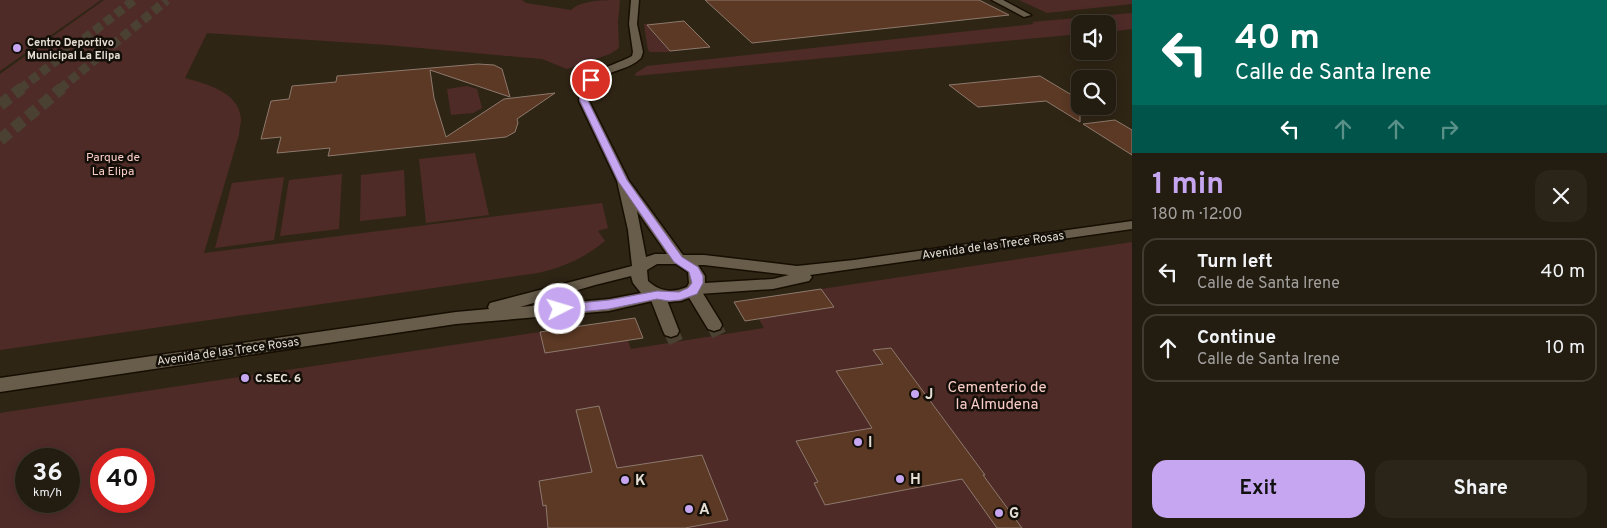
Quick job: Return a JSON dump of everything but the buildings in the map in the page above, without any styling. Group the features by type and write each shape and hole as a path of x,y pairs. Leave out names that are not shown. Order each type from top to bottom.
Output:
{"street":[{"path":"635,0 633,24 638,52 636,58 598,75 586,85 583,92 584,101 622,181 635,230 641,283 657,295 671,331"},
{"path":"996,0 1027,15"},
{"path":"622,181 682,262 697,276 697,283 693,290 714,325"},
{"name":"Avenida de las Trece Rosas","path":"456,318 542,296 592,280 640,269 646,263 655,259 682,262 704,260 797,271 854,266 1132,225"},
{"name":"Avenida de las Trece Rosas","path":"0,385 456,318 609,305 657,295 680,296 693,290 773,284 854,266"}],"green space":[{"name":"Centro Deportivo Municipal La Elipa","path":"0,0 101,0 0,71"},
{"name":"Parque de La Elipa","path":"104,0 522,0 526,3 571,10 587,2 620,0 618,22 619,48 610,54 567,69 542,59 387,45 207,33 185,78 211,86 228,95 239,109 241,119 239,135 204,253 602,203 608,228 598,231 605,241 573,261 538,273 0,350 0,74"},
{"path":"1019,0 1132,0 1132,4 1047,13"},
{"path":"1132,13 1132,29 1116,31 1116,15 1110,15"},
{"path":"1071,18 1071,35 635,76 636,73 647,66 1034,24 1032,22"},
{"path":"665,23 647,25 670,52 650,52 648,50 644,24"},
{"path":"467,86 477,89 482,108 473,113 451,115 447,89"},
{"path":"475,153 489,215 426,223 419,159"},
{"path":"404,170 406,216 360,221 361,175"},
{"path":"342,174 339,229 280,236 289,180"},
{"path":"284,177 274,240 215,248 232,183"},
{"name":"Cementerio de la Almudena","path":"1132,242 1132,528 0,528 0,413 620,320 631,349 764,328 748,300"}],"tunnel":[{"path":"20,89 134,0"},
{"path":"60,89 167,0"},
{"path":"0,105 22,88"},
{"path":"0,140 62,88"},
{"path":"714,325 719,335"},
{"path":"671,331 676,342"}],"place":[{"name":"Centro Deportivo Municipal La Elipa","path":"17,48"},
{"name":"C.SEC. 6","path":"245,378"},
{"name":"J","path":"915,394"},
{"name":"I","path":"858,442"},
{"name":"H","path":"900,479"},
{"name":"K","path":"625,480"},
{"name":"A","path":"689,509"},
{"name":"G","path":"999,513"}],"route":[{"path":"560,309 609,305 657,295 680,296 692,291 697,283 694,269 678,259 622,181 584,101 583,92 591,80"}]}
